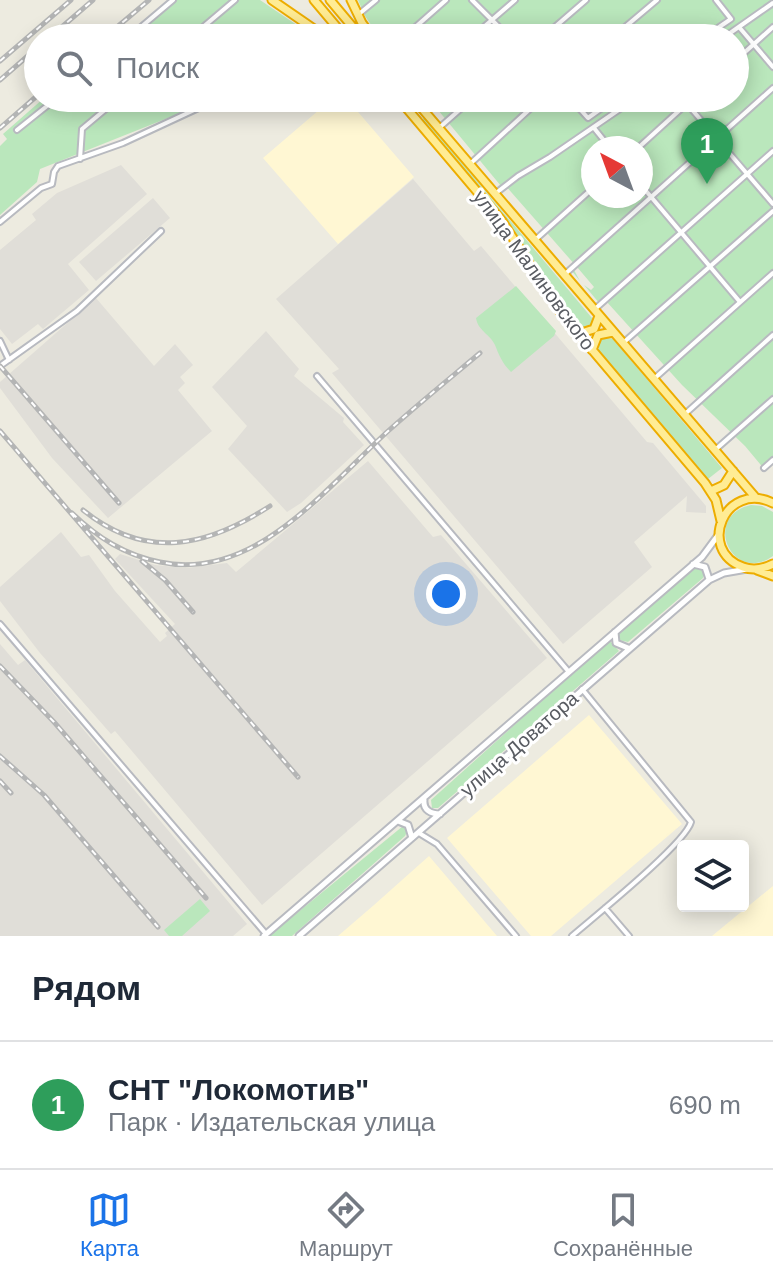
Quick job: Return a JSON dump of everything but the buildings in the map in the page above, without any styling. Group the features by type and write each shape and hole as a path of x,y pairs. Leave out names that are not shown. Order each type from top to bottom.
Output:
{"highway":[{"path":"272,0 304,24"},
{"path":"314,0 334,24"},
{"path":"330,0 350,24"},
{"path":"351,0 364,24"},
{"name":"улица Малиновского","path":"410,112 502,221 554,303 578,334 711,491 721,521"},
{"name":"улица Малиновского","path":"425,112 756,498"},
{"path":"578,334 594,329 597,313"},
{"path":"592,350 598,335 613,332"},
{"path":"711,491 724,485 733,471"},
{"path":"773,503 756,498 735,504 721,521 719,534 727,556 736,564 773,576"},
{"path":"751,569 773,564"}],"street":[{"path":"145,24 173,0"},
{"path":"207,24 235,0"},
{"path":"358,15 376,0"},
{"path":"419,24 446,0"},
{"path":"472,0 496,24"},
{"path":"487,24 515,0"},
{"path":"558,24 586,0"},
{"path":"629,24 657,0"},
{"path":"716,0 731,17 722,24"},
{"path":"722,6 729,0"},
{"path":"743,24 773,3"},
{"path":"749,49 773,27"},
{"path":"749,40 773,67"},
{"path":"749,110 773,88"},
{"path":"17,130 40,112"},
{"path":"80,159 82,129 102,112"},
{"path":"0,222 41,188 52,184 58,166 123,143 190,112"},
{"path":"439,128 457,112"},
{"path":"469,164 527,112"},
{"path":"495,194 616,112"},
{"path":"651,136 677,112"},
{"path":"695,112 773,204"},
{"path":"653,197 747,112"},
{"path":"594,127 601,136"},
{"path":"597,313 773,151"},
{"path":"535,240 581,199"},
{"path":"653,199 740,302"},
{"path":"564,275 641,208"},
{"path":"623,343 773,211"},
{"path":"0,366 77,311 161,231"},
{"path":"654,379 773,273"},
{"path":"684,414 772,339"},
{"path":"0,341 9,360"},
{"name":"улица Доватора","path":"317,376 569,672"},
{"path":"715,450 773,399"},
{"path":"764,468 773,460"},
{"name":"улица Доватора","path":"0,624 265,935 692,565 719,534"},
{"path":"692,565 705,567 709,580"},
{"name":"улица Доватора","path":"299,936 709,580 724,573 751,569"},
{"path":"615,631 613,637 616,643 621,648 629,648"},
{"path":"572,936 686,833 691,819 582,689"},
{"path":"424,799 424,807 429,812 440,814"},
{"path":"398,821 408,825 412,839"},
{"path":"419,833 437,844 516,936"},
{"path":"605,908 629,936"}],"shaded area":[{"path":"317,112 358,112 414,177 338,244 263,158"},
{"path":"121,165 147,194 68,264 89,290 43,329 38,324 12,344 0,329 0,250 36,220 32,214 57,193"},
{"path":"413,179 474,251 481,246 647,442 653,443 706,506 706,513 686,512 687,496 634,542 652,567 563,644 332,373 339,369 276,299"},
{"path":"153,198 170,218 96,281 79,262"},
{"path":"96,298 154,366 175,344 193,365 180,377 185,383 178,390 212,431 108,518 52,458 0,388 0,382"},
{"path":"266,331 299,369 294,376 344,418 343,422 364,445 301,503 287,512 228,449 247,426 212,387"},
{"path":"368,461 433,537 441,535 547,658 262,905 115,731 111,734 40,653 0,601 0,587 61,532 81,557 89,555 115,591 160,642 175,624 115,559 120,554 155,565 186,568 227,563 236,572"},
{"path":"0,644 18,665 25,660 247,924 233,936 0,936"},
{"path":"589,715 682,824 551,936 531,936 447,838"},
{"path":"429,856 497,936 338,936 374,905"},
{"path":"773,886 773,936 712,936 741,912 749,912 749,906"}],"green space":[{"path":"169,0 260,0 295,24 141,24"},
{"path":"358,0 773,0 773,462 765,470 606,301 600,304 584,285 591,290 594,287 577,267 574,270 580,281 571,270 576,266 504,184 501,186 440,112 749,112 749,24 370,24"},
{"path":"28,112 36,112 12,134 38,112 183,112 40,169 37,182 0,215 0,146 7,139 3,134"},
{"path":"424,118 592,318 590,328 581,327 556,295 510,224 422,120"},
{"path":"516,286 556,331 511,372 476,318"},
{"path":"603,337 613,339 722,468 708,479 599,351 599,341"},
{"path":"751,505 773,512 773,556 758,563 745,562 735,556 725,534 728,522 736,512"},
{"path":"699,566 705,572 703,578 628,642 619,640 619,631"},
{"path":"609,640 619,651 438,808 432,808 431,800"},
{"path":"403,826 407,832 405,836 292,936 269,936"},
{"path":"200,899 210,911 182,936 169,936 164,930"}],"railway":[{"path":"43,24 71,0"},
{"path":"65,24 93,0"},
{"path":"121,24 149,0"},
{"path":"0,61 24,40"},
{"path":"0,80 24,59"},
{"path":"0,128 24,107"},
{"path":"72,513 113,544 147,559 194,564 227,558 286,526 398,422 480,353"},
{"path":"0,366 119,503"},
{"path":"0,431 298,777"},
{"path":"83,510 106,526 130,537 153,542 176,542 223,531 270,506"},
{"path":"142,561 165,580 193,612"},
{"path":"0,666 54,722 206,898"},
{"path":"0,756 44,795 158,927"},
{"path":"0,781 11,793"}],"place":[{"name":"СНТ \"Локомотив\"","path":"707,184"}]}
